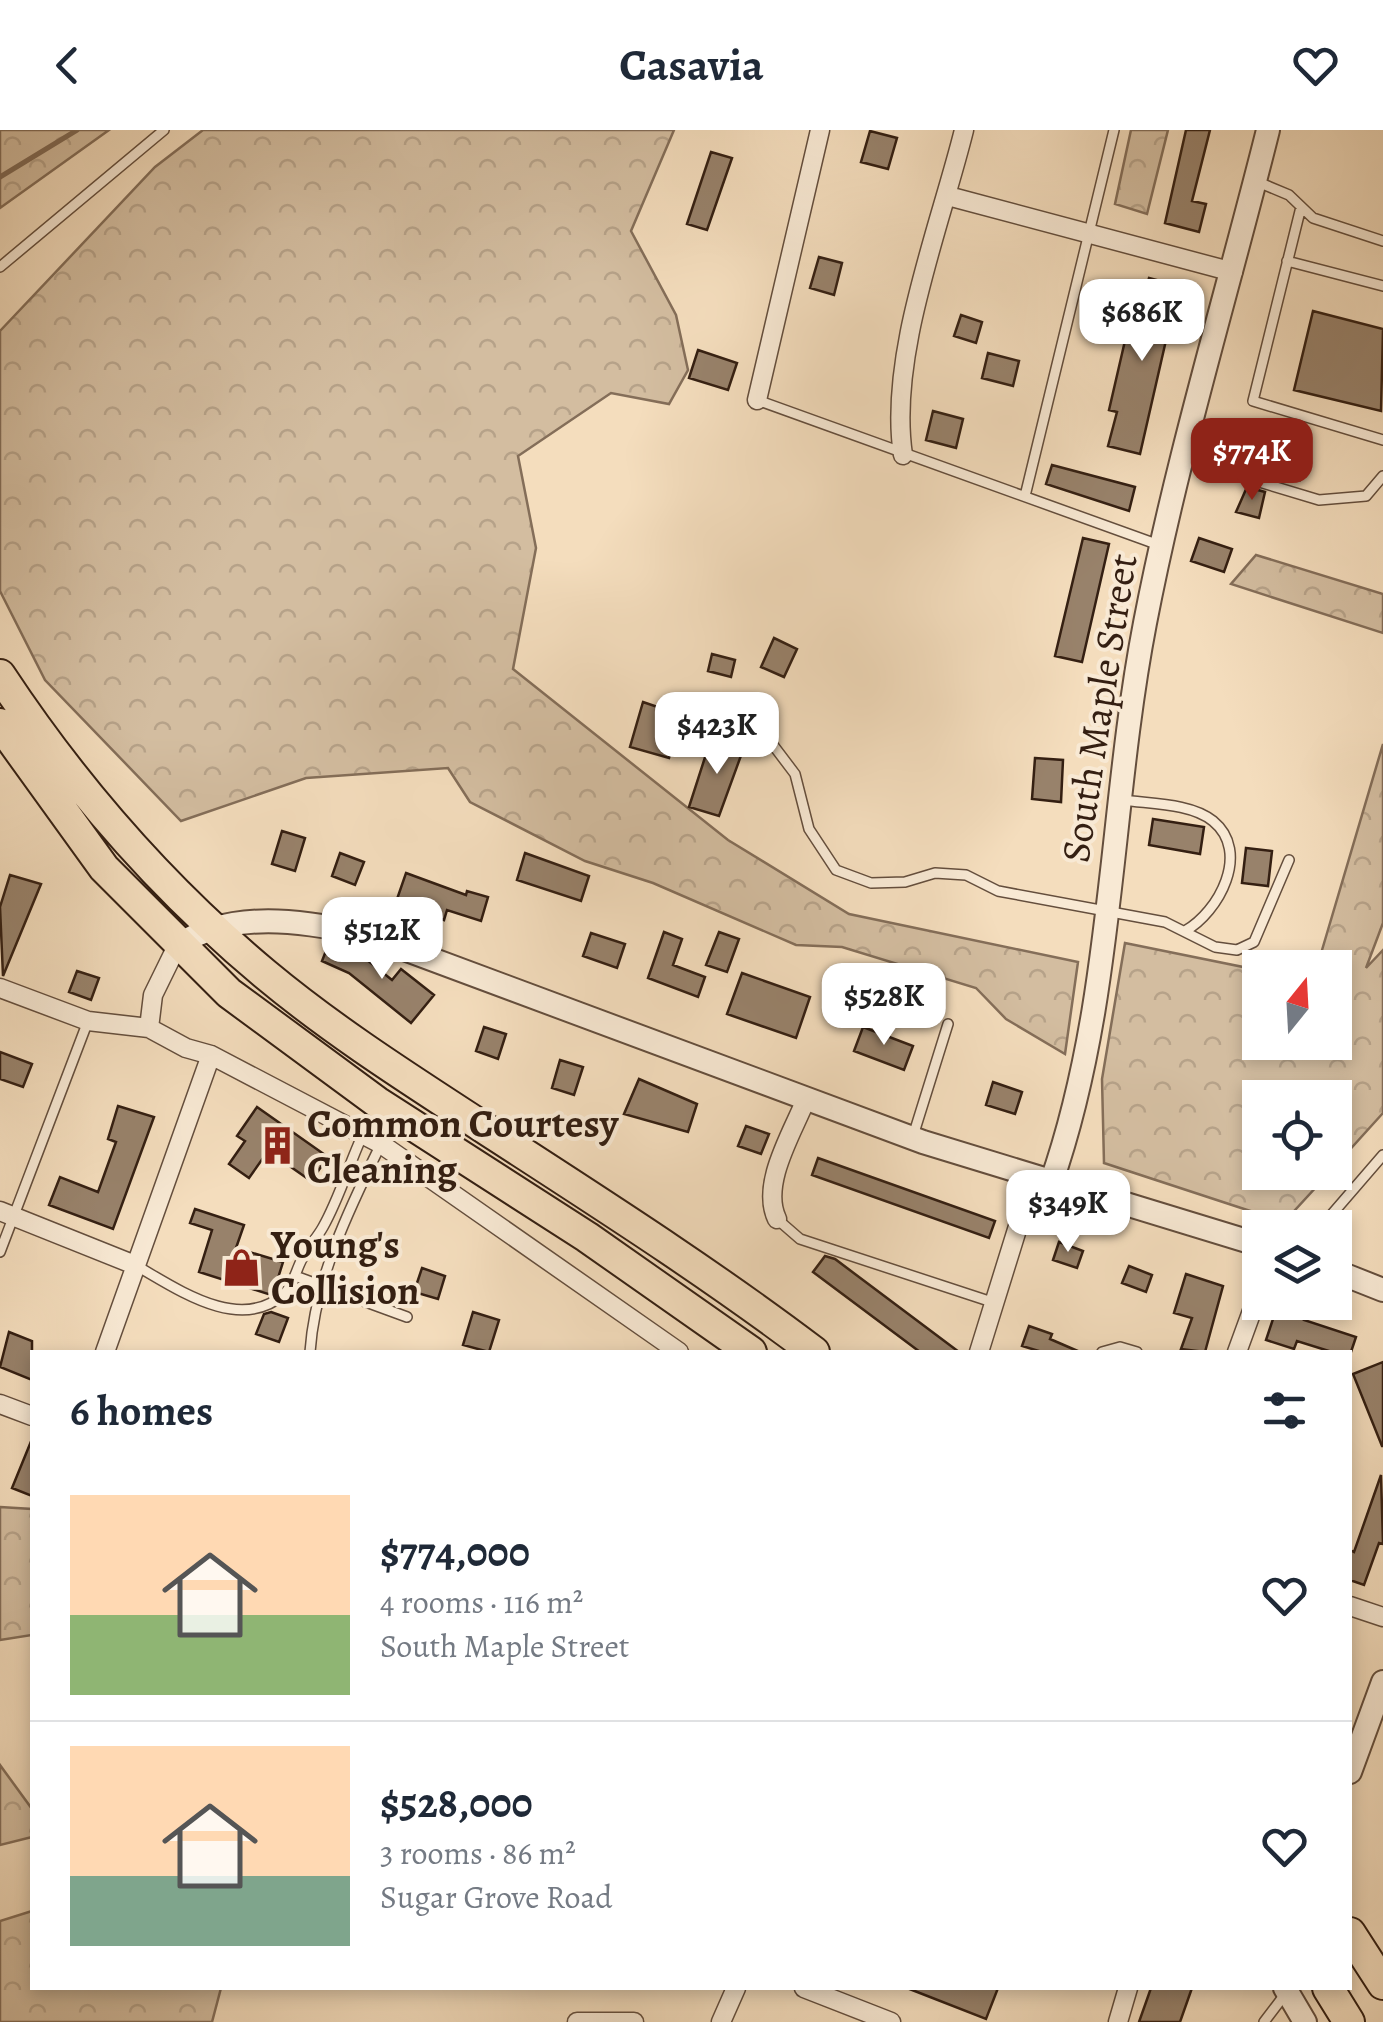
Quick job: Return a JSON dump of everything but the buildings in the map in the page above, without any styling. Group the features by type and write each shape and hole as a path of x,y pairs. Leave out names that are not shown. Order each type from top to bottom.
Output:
{"highway":[{"path":"0,675 108,821 212,928 320,1018 679,1254 811,1350"},
{"path":"0,724 104,868 178,946 297,1046 679,1299 748,1350"},
{"path":"1352,1935 1383,1984"},
{"path":"1329,1990 1349,2022"}],"street":[{"path":"757,400 820,130"},
{"path":"902,455 898,428 902,374 964,130"},
{"name":"South Maple Street","path":"1042,1181 1077,1102 1108,908 1131,704 1162,546 1268,130"},
{"path":"948,196 1233,272"},
{"path":"149,1028 153,995 178,946 212,928 279,921 364,934 912,1138 1242,1241"},
{"path":"0,988 88,1020 149,1028 186,1048 210,1054 363,1134 676,1350"},
{"path":"105,1350 210,1054"},
{"path":"777,1218 771,1196 774,1182 806,1099"},
{"path":"980,1350 1042,1181"},
{"path":"7,1214 134,1264"},
{"path":"1374,1287 1383,1303"},
{"path":"1238,1350 1249,1320"},
{"path":"0,1404 30,1415"},
{"path":"1352,1607 1383,1618"},
{"path":"1352,1767 1383,1682"},
{"path":"721,2022 735,1990"},
{"path":"809,1990 892,2022"},
{"path":"1118,2022 1127,1990"},
{"path":"1287,1990 1306,2022"},
{"path":"578,2022 634,2022"}],"lane":[{"path":"0,267 164,130"},
{"path":"1025,496 1114,130"},
{"path":"1255,180 1289,195 1313,218 1383,240"},
{"path":"1301,206 1253,401 1383,440"},
{"path":"1287,262 1383,286"},
{"path":"757,400 1162,546"},
{"path":"1184,459 1320,500 1366,496 1383,476"},
{"path":"686,709 767,737 795,774 809,829 836,870 871,883 905,882 935,873 966,876 1012,894 1108,908 1185,931 1215,947 1237,950 1254,942 1289,860"},
{"path":"1120,800 1191,810 1212,820 1228,837 1230,861 1223,892 1201,922 1185,931"},
{"path":"0,1252 7,1214 88,1020"},
{"path":"912,1138 948,1024"},
{"path":"134,1264 199,1301 230,1308 255,1308 274,1300 287,1292 324,1226 363,1134"},
{"path":"310,1350 313,1316 323,1286 350,1208 381,1144"},
{"path":"1336,1210 1383,1155"},
{"path":"777,1218 800,1239 995,1302"},
{"path":"294,1276 407,1318"},
{"path":"1264,2022 1285,1990"}],"green space":[{"path":"0,130 109,130 0,208"},
{"path":"203,130 674,130 631,231 676,315 688,370 669,404 611,393 518,456 536,548 513,669 728,840 849,914 1078,962 1065,1054 1006,1019 976,988 842,947 796,945 653,883 585,861 470,802 448,768 306,778 181,821 45,680 0,591 0,331 155,167"},
{"path":"1131,130 1168,130 1147,214 1115,204"},
{"path":"1256,555 1383,594 1383,633 1231,584"},
{"path":"1383,744 1383,923 1366,968 1383,950 1383,1113 1352,1147 1352,1080 1242,1080 1242,1190 1313,1190 1295,1210 1247,1210 1104,1163 1102,1079 1125,943 1242,967 1242,1060 1352,1060 1352,950 1322,950"},
{"path":"0,1507 30,1509 30,1635 0,1640"},
{"path":"0,1765 30,1806 30,1838 0,1845"},
{"path":"30,1912 30,1990 220,1990 212,2022 0,2022 0,1921"}],"waterway":[{"path":"0,177 77,130"}],"place":[{"name":"Common Courtesy Cleaning","path":"277,1146"},
{"name":"Young's Collision","path":"241,1267"}]}
